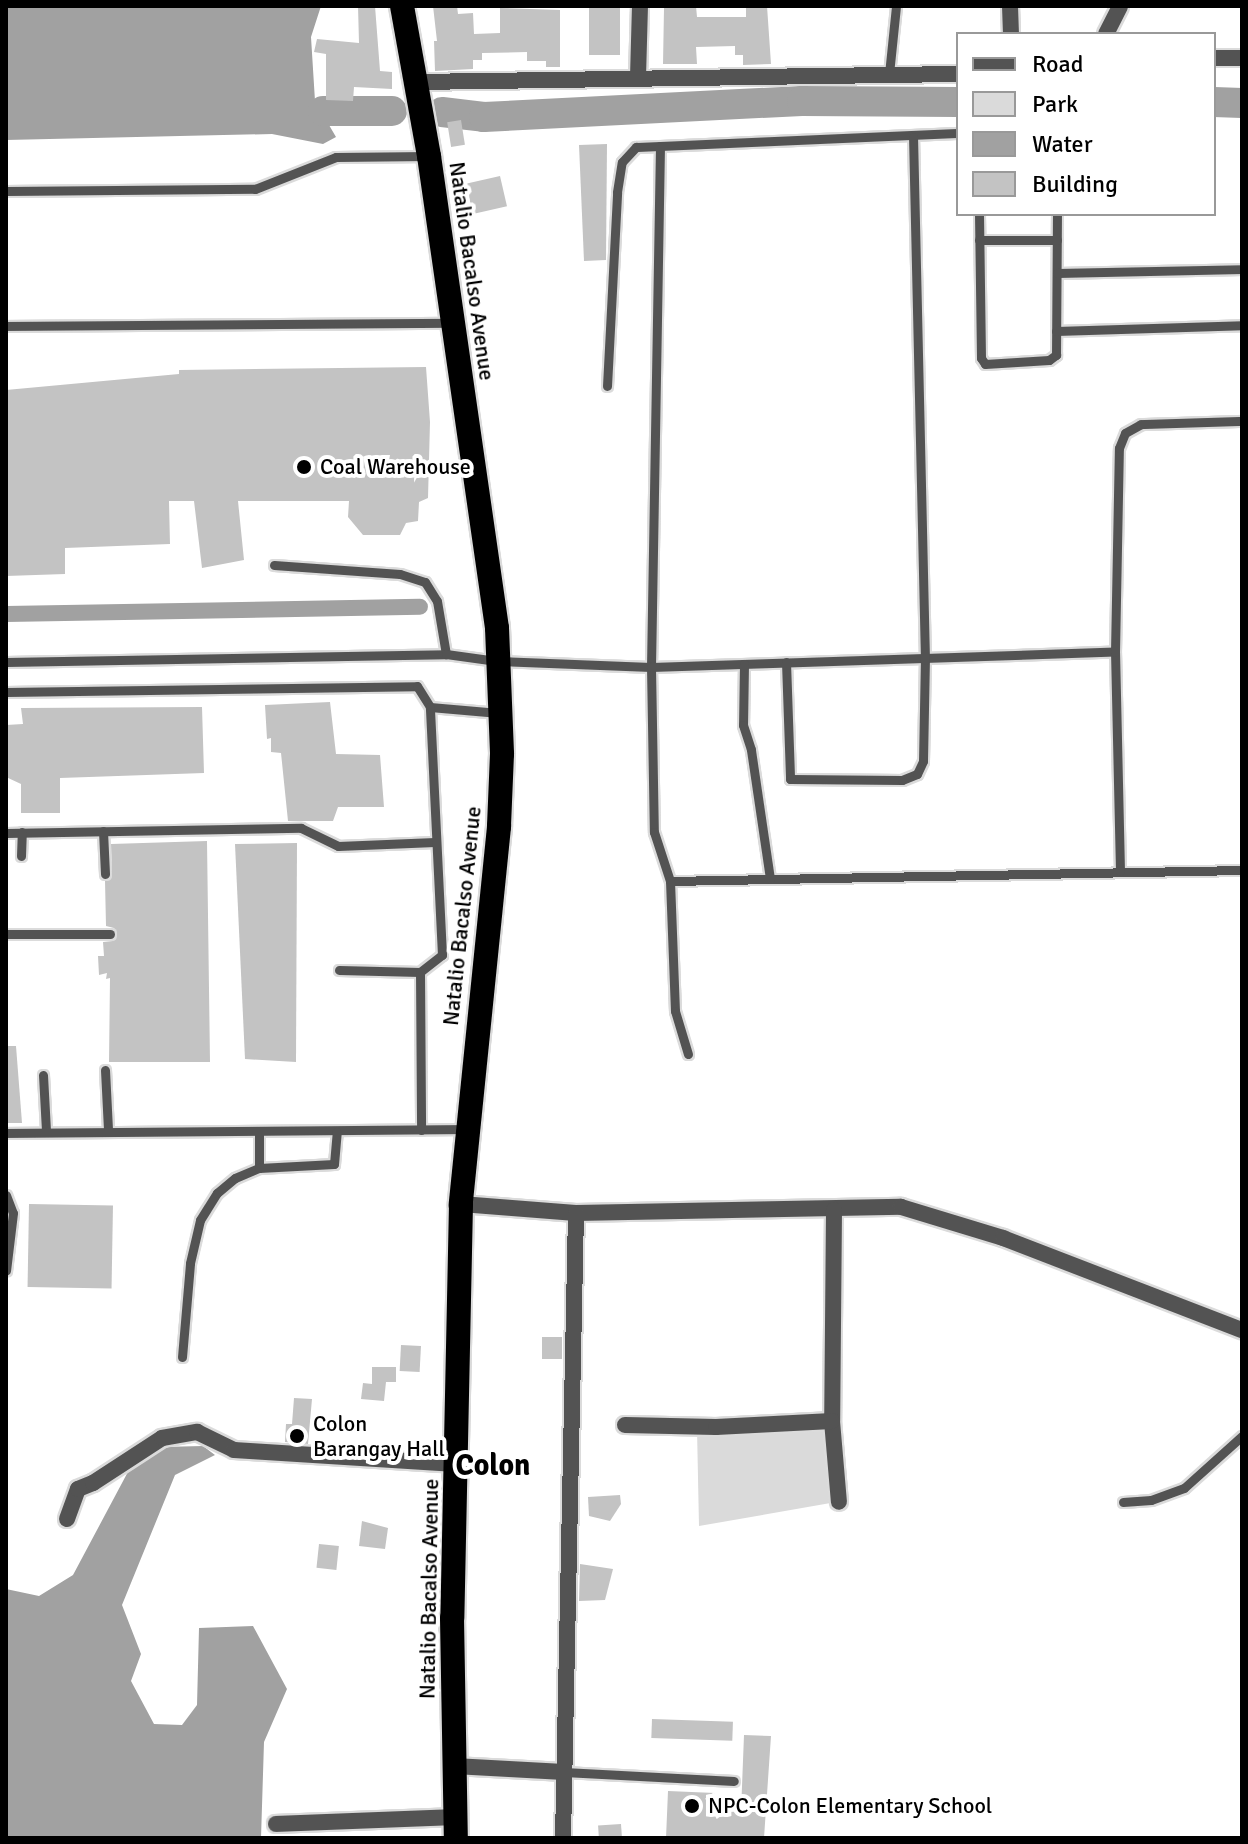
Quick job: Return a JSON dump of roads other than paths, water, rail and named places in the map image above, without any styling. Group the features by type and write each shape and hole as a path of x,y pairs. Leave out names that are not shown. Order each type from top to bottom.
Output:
{"highway":[{"name":"Natalio Bacalso Avenue","path":"402,6 429,156 497,628 500,713 499,827 461,1204 452,1618 456,1828"}],"street":[{"path":"638,77 640,6"},
{"path":"1010,6 1011,32"},
{"path":"1107,32 1120,6"},
{"path":"1216,58 1242,58"},
{"path":"417,82 956,74"},
{"path":"461,1204 576,1213 901,1207 927,1212 1242,1330"},
{"path":"834,1210 832,1421 839,1502"},
{"path":"563,1838 576,1213"},
{"path":"625,1425 716,1427 832,1421"},
{"path":"67,1519 78,1489 93,1483 162,1438 197,1432 234,1450 456,1464"},
{"path":"454,1766 564,1772"},
{"path":"276,1824 456,1828"}],"lane":[{"path":"889,74 896,6"},
{"path":"607,386 622,162 636,147 956,133"},
{"path":"786,662 790,779 902,780 917,774 923,761 925,660 913,137"},
{"path":"660,146 651,667 654,832 670,881 675,1011 688,1054"},
{"path":"6,191 255,189 336,157 429,156"},
{"path":"979,216 981,358 985,364 1049,360 1056,355 1057,216"},
{"path":"979,240 1057,240"},
{"path":"1057,273 1242,269"},
{"path":"6,326 454,323"},
{"path":"1056,331 1242,325"},
{"path":"1120,871 1115,652 1119,448 1125,433 1141,424 1242,421"},
{"path":"274,565 400,574 425,582 437,601 446,654"},
{"path":"6,662 446,654 497,661 651,667 1115,652"},
{"path":"744,664 743,725 751,750 770,879"},
{"path":"6,692 417,686 430,707 442,955 420,972 339,970"},
{"path":"430,707 500,713"},
{"path":"6,833 301,828 338,846 435,842"},
{"path":"103,831 105,874"},
{"path":"21,856 22,832"},
{"path":"670,881 1242,870"},
{"path":"6,934 110,934"},
{"path":"420,972 421,1130"},
{"path":"105,1070 108,1130"},
{"path":"43,1075 46,1131"},
{"path":"6,1133 467,1129"},
{"path":"182,1357 190,1263 200,1220 217,1193 235,1178 259,1168 334,1164 337,1132"},
{"path":"259,1133 259,1168"},
{"path":"6,1195 13,1213 6,1271"},
{"path":"1123,1502 1151,1500 1184,1488 1242,1436"},
{"path":"564,1772 734,1781"}],"water":[{"path":"6,6 321,6 311,37 315,101 336,137 323,144 272,134 6,140"},
{"path":"203,1446 215,1455 175,1475 122,1605 141,1654 131,1681 154,1724 182,1725 197,1705 199,1628 253,1626 287,1689 264,1742 261,1838 6,1838 6,1589 39,1596 73,1575 130,1468 161,1447"}],"waterway":[{"path":"442,112 484,117 802,101 956,102"},
{"path":"1216,102 1242,103"},
{"path":"323,111 392,111"},
{"path":"6,614 420,607"}],"place":[{"name":"Coal Warehouse","path":"304,467"},
{"name":"Colon Barangay Hall","path":"297,1436"},
{"name":"NPC-Colon Elementary School","path":"692,1806"}],"district":[{"name":"Colon","path":"493,1466"}]}
